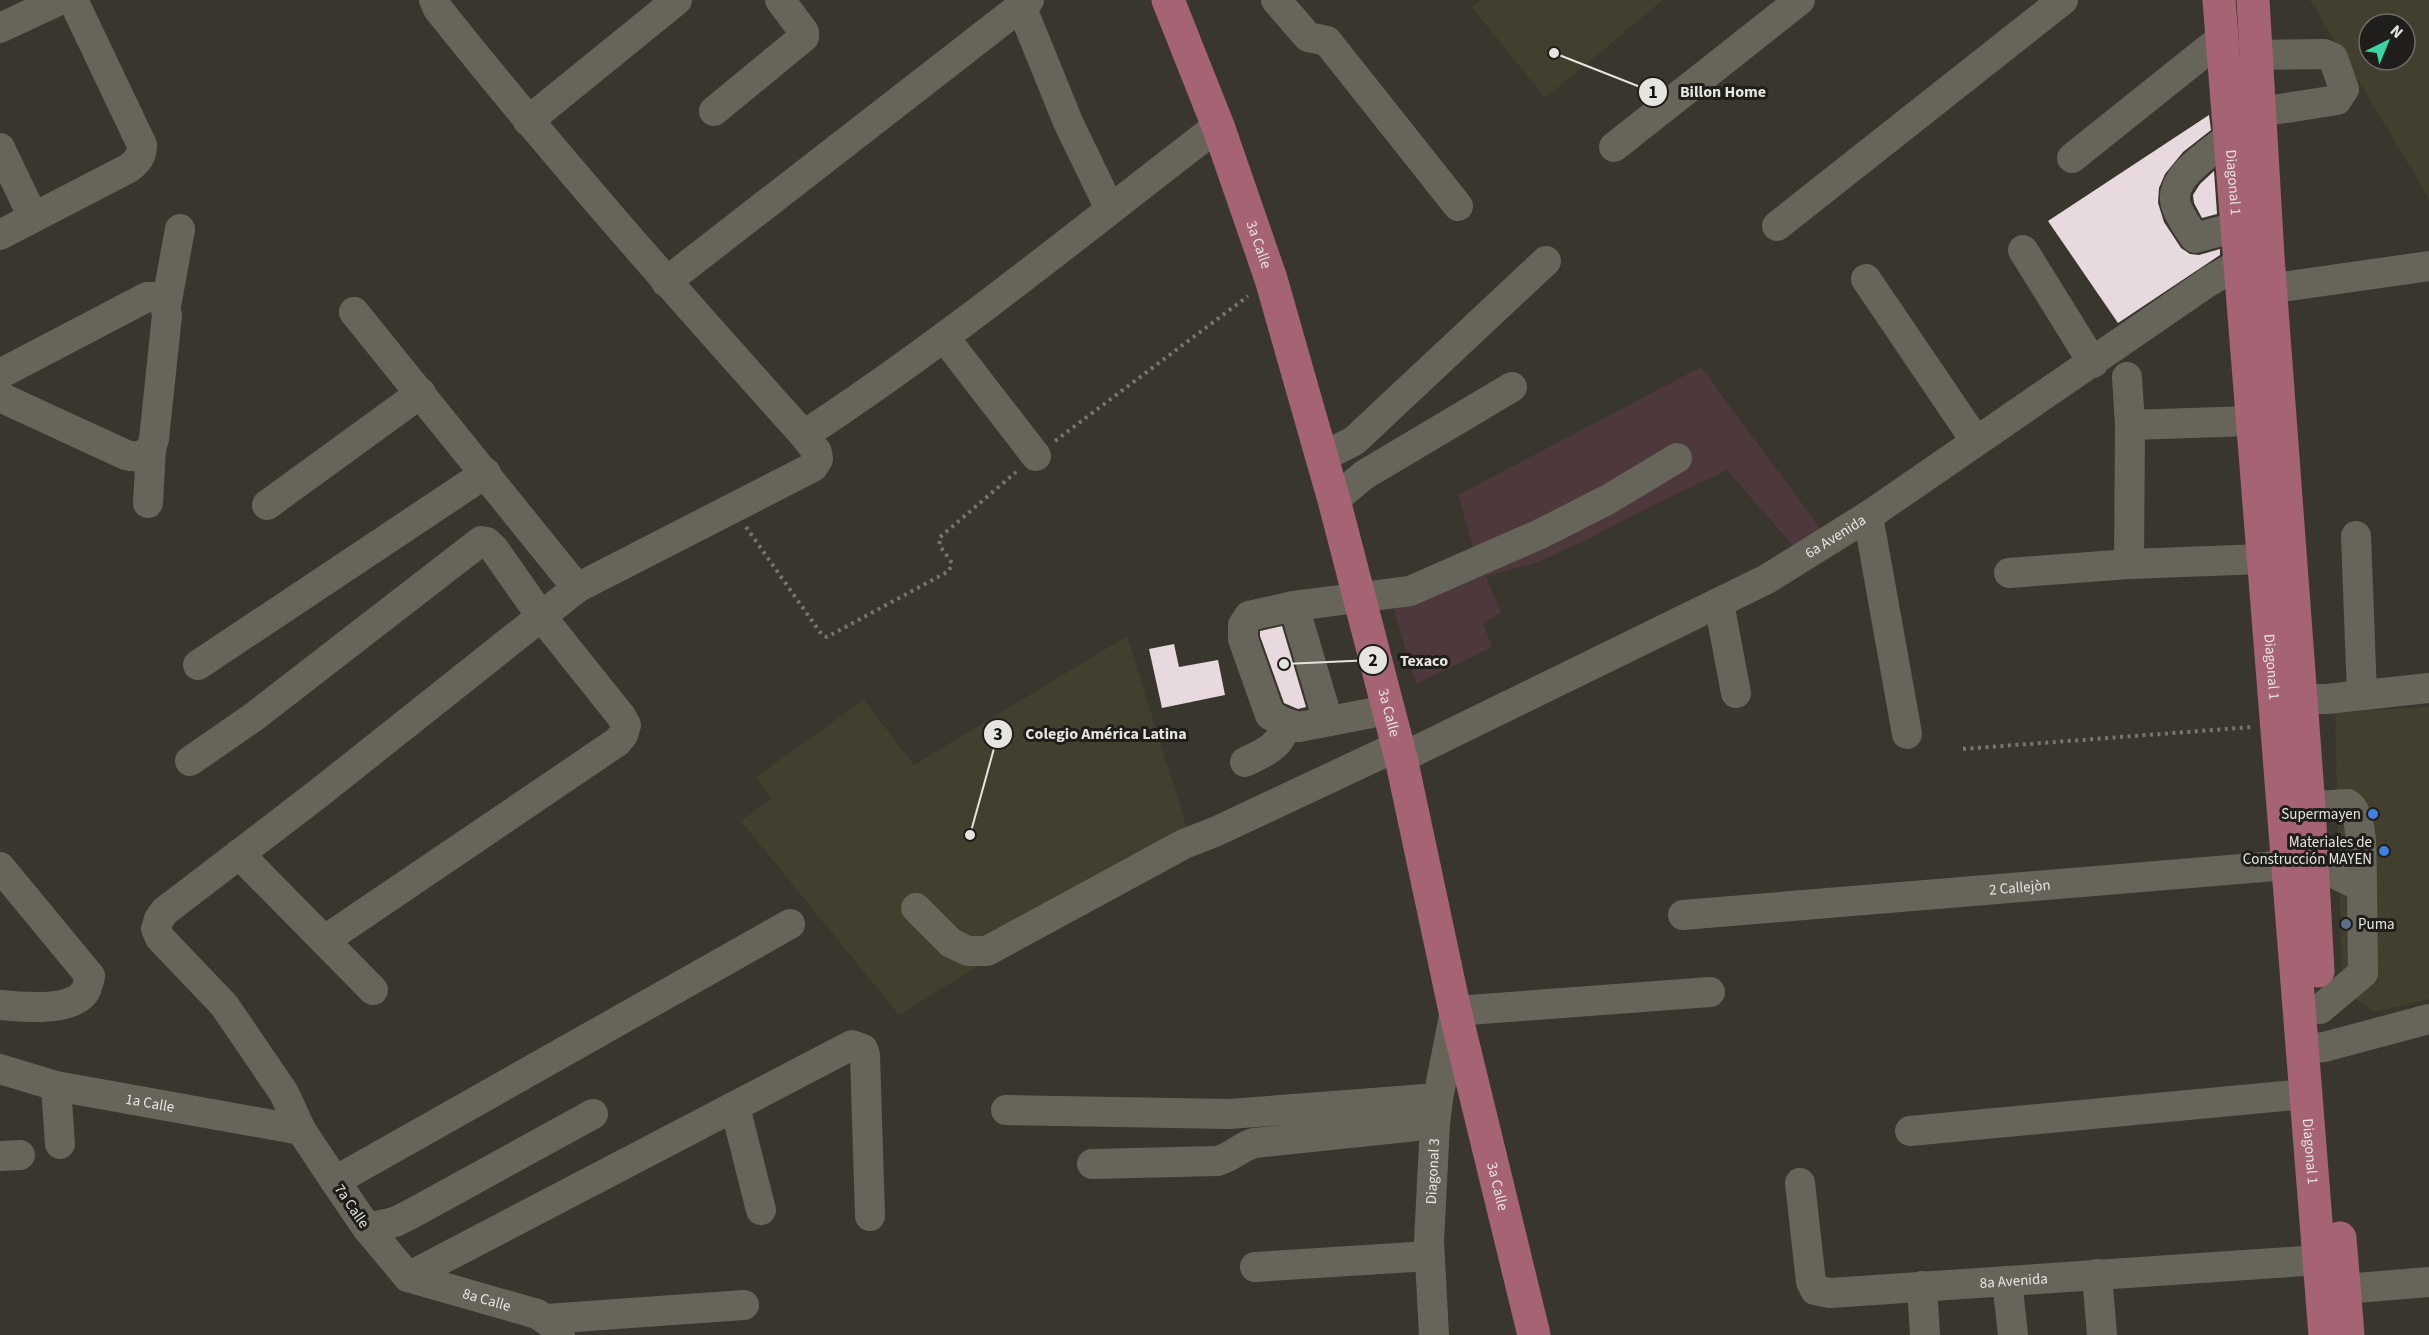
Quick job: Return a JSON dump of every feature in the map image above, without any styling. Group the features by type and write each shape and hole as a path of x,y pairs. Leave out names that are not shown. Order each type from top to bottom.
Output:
{"main road":[{"name":"3a Calle","path":"1168,0 1218,126 1271,279 1334,500 1399,752 1455,1011 1534,1335"},
{"name":"Diagonal 1","path":"2220,0 2236,227 2250,282 2301,699 2296,808 2328,1260 2325,1335"},
{"name":"Diagonal 1","path":"2253,0 2260,112 2250,282 2251,421 2276,725 2296,808"},
{"name":"Diagonal 1","path":"2300,865 2320,1009 2306,1094 2328,1260 2349,1335"}],"street":[{"path":"0,28 60,0"},
{"path":"0,235 129,168 142,153 142,145 74,0"},
{"path":"373,990 239,854 577,588 813,467 819,459 817,452 804,435 666,282 528,122 438,9 434,0"},
{"path":"528,122 677,0"},
{"path":"714,111 804,37 804,32 780,0"},
{"path":"1276,0 1308,37 1327,41 1458,206"},
{"path":"1614,147 1800,0"},
{"path":"1777,226 2063,0"},
{"path":"666,282 1025,3 1068,122 1110,209"},
{"path":"2072,158 2222,38"},
{"path":"2256,55 2324,54 2333,58 2338,66 2344,89 2337,100 2260,112"},
{"path":"804,435 860,398 944,337 1218,126"},
{"path":"2208,282 2194,238 2175,201 2176,185 2183,175 2229,137"},
{"path":"0,148 33,217"},
{"path":"2194,238 2236,227"},
{"path":"148,503 151,449 154,439 166,306 180,229"},
{"path":"2023,250 2093,363"},
{"path":"1322,458 1354,441 1546,261"},
{"path":"2250,282 2429,266"},
{"path":"1866,279 1974,442"},
{"name":"6a Avenida","path":"916,908 951,943 968,951 987,951 1184,844 1399,752 1767,579 1868,516 2208,282 2250,282"},
{"path":"0,374 147,297 159,299 166,306"},
{"path":"354,312 577,588"},
{"path":"944,337 1036,456"},
{"path":"2127,377 2130,425 2129,564"},
{"path":"1334,500 1364,475 1512,387"},
{"path":"267,505 421,393"},
{"path":"0,396 126,455 142,456 151,449"},
{"path":"2130,425 2251,421"},
{"path":"1387,710 1299,727 1284,723 1270,715 1243,639 1243,625 1249,616 1294,606 1410,591 1529,539 1606,500 1677,458"},
{"path":"198,665 486,473"},
{"path":"1868,516 1907,734"},
{"path":"2356,536 2362,695"},
{"path":"190,761 255,716 481,541 487,542 494,549 541,616 621,716 626,725 623,735 617,742 325,940"},
{"path":"2009,573 2129,564 2263,559"},
{"path":"1719,603 1736,693"},
{"path":"1294,606 1328,722"},
{"path":"2301,699 2429,688"},
{"path":"1245,762 1264,753 1280,740 1284,732 1284,723"},
{"path":"2296,808 2348,804 2354,807 2359,818 2363,973 2320,1009"},
{"name":"7a Calle","path":"239,854 165,911 156,929 160,938 224,1005 284,1093 301,1130 335,1181 367,1228 408,1277"},
{"path":"1683,915 2300,865 2362,887"},
{"path":"0,867 90,976 87,988 80,998 65,1004 23,1007 0,1005"},
{"path":"335,1181 790,924"},
{"path":"1455,1011 1710,992"},
{"name":"Diagonal 3","path":"1434,1335 1430,1256 1437,1111 1455,1011"},
{"path":"2313,1048 2429,1019"},
{"path":"408,1277 852,1045 863,1049 866,1055 870,1216"},
{"name":"1a Calle","path":"0,1069 56,1086 301,1130"},
{"path":"56,1086 60,1144"},
{"path":"1910,1131 2306,1094"},
{"path":"735,1107 761,1210"},
{"path":"1006,1110 1229,1114 1437,1111"},
{"path":"1092,1164 1217,1161 1228,1159 1245,1145 1437,1111"},
{"path":"367,1228 403,1218 592,1114"},
{"name":"8a Avenida","path":"1800,1183 1810,1282 1815,1290 1830,1293 2328,1260 2429,1282"},
{"path":"1255,1267 1430,1256"},
{"path":"2097,1274 2102,1335"},
{"name":"8a Calle","path":"408,1277 553,1327"},
{"path":"2007,1281 2013,1335"},
{"path":"1922,1286 1925,1335"},
{"path":"553,1327 744,1305"}],"path":[{"path":"732,507 822,635 827,637 949,571 952,563 940,546 939,538 1036,456 1271,279"},
{"path":"1963,748 2276,725"}],"shaded area":[{"path":"1480,0 1663,0 1545,98 1472,7"},
{"path":"2310,0 2429,0 2429,200 2421,185"},
{"path":"1701,367 1820,528 1795,548 1727,470 1536,563 1486,576 1501,613 1483,623 1492,647 1416,684 1387,587 1474,550 1458,495"},
{"path":"1127,636 1193,848 993,957 899,1015 741,821 771,799 756,777 864,700 914,765"},
{"name":"Materiales de Construcción MAYEN","path":"2429,707 2429,999 2374,1012 2342,989 2335,712"}],"building":[{"path":"2209,115 2211,130 2183,152 2165,174 2159,188 2158,203 2164,222 2181,248 2190,254 2199,255 2220,249 2220,255 2118,323 2048,221"},
{"path":"2214,171 2217,214 2202,218 2194,203 2193,195 2200,184"},
{"path":"1282,626 1306,707 1298,709 1284,703 1260,636 1260,631"},
{"path":"1174,644 1179,667 1218,660 1225,695 1162,708 1149,649"}],"place":[{"name":"Billon Home","path":"1554,53"},
{"name":"Texaco","path":"1284,664"},
{"name":"Supermayen","path":"2373,814"},
{"name":"Colegio América Latina","path":"970,835"},
{"name":"Materiales de Construcción MAYEN","path":"2384,851"},
{"name":"Puma","path":"2346,924"}]}
